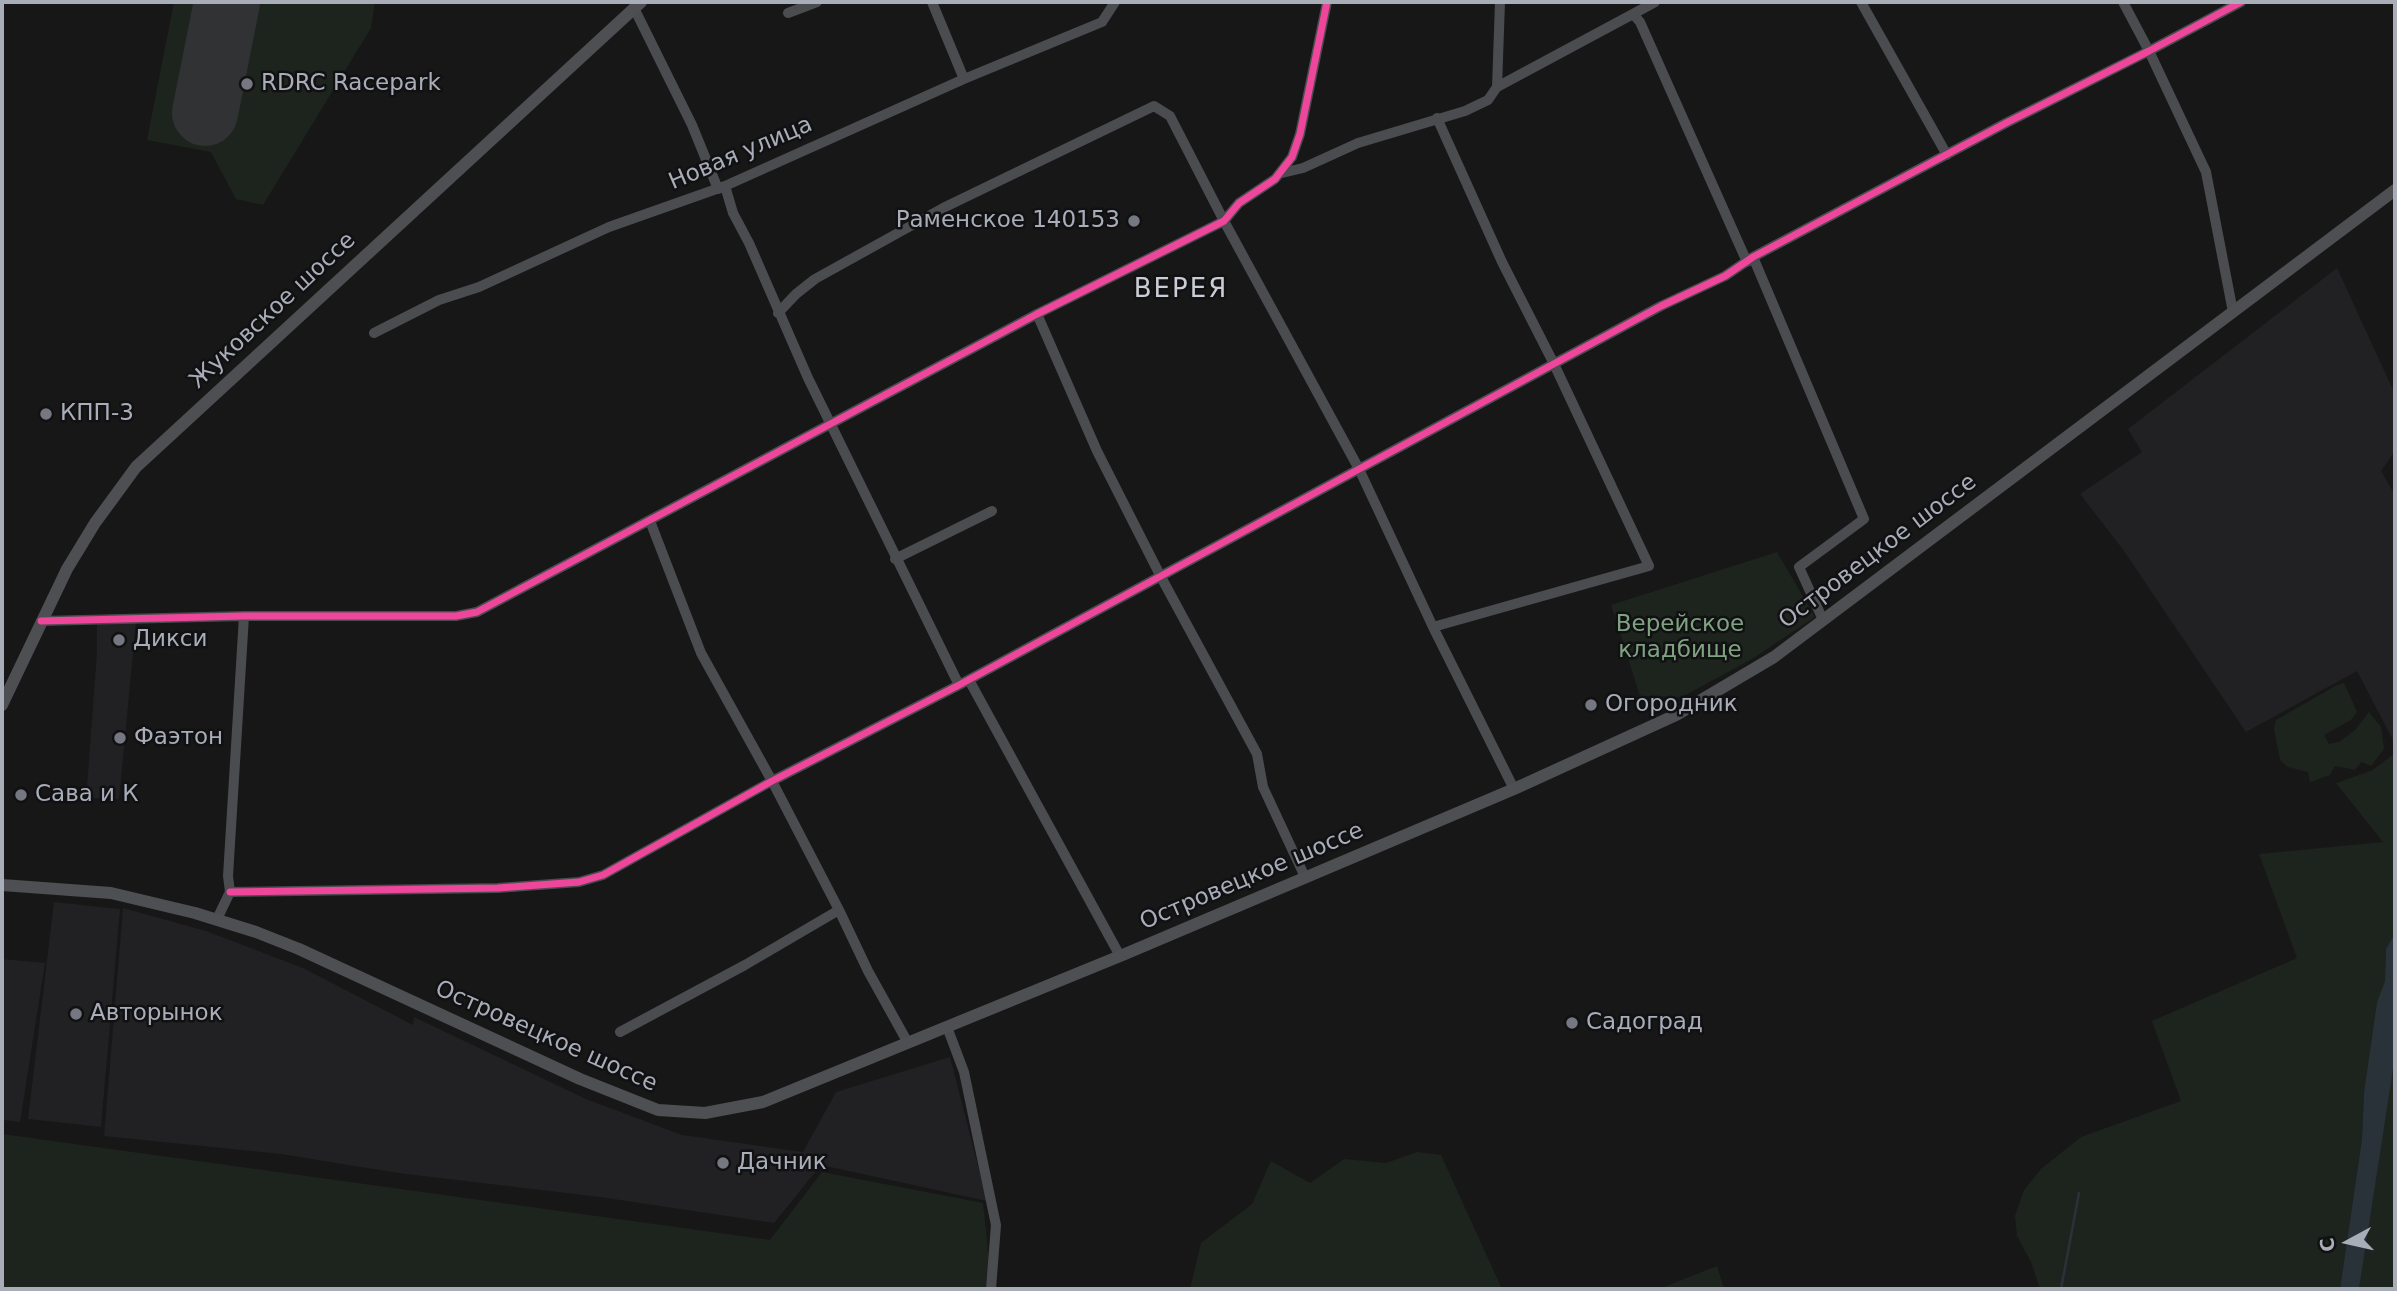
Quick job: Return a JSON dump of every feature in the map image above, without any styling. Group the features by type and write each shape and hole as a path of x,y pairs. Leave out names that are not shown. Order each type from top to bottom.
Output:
{"main road":[{"name":"Жуковское шоссе","path":"2,705 49,602 83,541 136,467 637,5"},
{"name":"Островецкое шоссе","path":"2,885 111,893 216,919 299,949 580,1079 659,1110 705,1113 763,1102 1120,956 1514,789 1676,715 1774,657 2395,190"}],"street":[{"path":"788,13 817,2"},
{"path":"932,2 964,79"},
{"name":"Новая улица","path":"374,332 439,300 479,287 609,227 722,187 964,79 1102,22 1115,2"},
{"path":"1282,173 1292,157 1300,134 1327,2"},
{"path":"41,621 244,616 456,616 477,612 1037,314 1224,221 1240,203 1282,173 1303,168 1358,142 1478,106 1495,93 1497,87 1500,2"},
{"path":"1497,87 1656,2"},
{"path":"1861,2 1947,155"},
{"path":"2123,2 2206,172 2233,312"},
{"path":"230,892 498,888 579,882 603,875 772,781 970,680 1661,306 1725,276 1750,259 2006,122 2241,2"},
{"path":"637,5 733,214 749,243 778,313 895,559 959,685"},
{"path":"1633,15 1640,22 1750,259 1864,519 1799,567 1823,620"},
{"path":"778,313 796,293 815,279 943,208 1154,106 1170,116 1359,469 1433,627 1514,789"},
{"path":"1433,627 1649,566 1554,364 1502,262 1437,118"},
{"path":"1037,314 1097,452 1257,754 1263,787 1305,877"},
{"path":"895,559 992,511"},
{"path":"650,522 701,653 772,781 868,971 908,1043"},
{"path":"216,919 230,892 228,876 244,616"},
{"path":"970,680 1120,956"},
{"path":"620,1032 746,965 839,910"},
{"path":"947,1027 964,1072 996,1225 991,1289"}],"shaded area":[{"path":"2337,268 2395,394 2395,451 2381,471 2395,495 2395,744 2357,671 2246,732 2124,551 2080,494 2142,452 2128,429"},
{"path":"136,622 119,799 93,798 87,787 97,624"},
{"name":"Авторынок","path":"54,902 120,909 101,1127 28,1119"},
{"path":"123,908 206,931 303,968 413,1025 414,1017 586,1099 682,1135 803,1152 836,1092 950,1057 987,1201 821,1165 774,1223 600,1197 398,1173 281,1154 104,1136"},
{"path":"2395,933 2395,1056 2359,1289 2340,1289 2362,1139 2364,1092 2377,1002 2385,981 2386,949"},
{"path":"2,959 45,963 20,1122 2,1120"}],"green space":[{"name":"RDRC Racepark","path":"174,2 375,2 371,28 263,205 236,199 211,152 147,140"},
{"name":"Верейское кладбище","path":"1777,552 1815,617 1752,659 1682,697 1640,696 1611,605"},
{"path":"2344,683 2357,712 2351,720 2324,735 2329,744 2339,742 2355,730 2369,712 2381,727 2384,749 2371,766 2361,762 2355,770 2335,766 2330,775 2310,782 2308,772 2288,767 2280,760 2274,729 2276,720"},
{"path":"2395,753 2395,933 2386,949 2385,981 2377,1002 2364,1092 2362,1139 2340,1289 2040,1289 2031,1262 2017,1236 2015,1216 2024,1190 2041,1169 2081,1137 2181,1101 2152,1021 2297,958 2259,854 2383,842 2336,783 2373,770"},
{"path":"2395,1056 2395,1289 2359,1289 2389,1088"},
{"path":"2,1134 770,1240 822,1172 983,1203 989,1261 986,1289 2,1289"},
{"path":"1417,1152 1441,1155 1502,1289 1190,1289 1201,1243 1252,1204 1271,1161 1310,1183 1344,1159 1386,1163"},
{"path":"1717,1266 1724,1289 1659,1289"}],"waterway":[{"path":"2061,1289 2079,1193"}],"runway":[{"path":"205,113 227,2"}],"cycle path":[{"path":"41,621 244,616 456,616 477,612 1037,314 1224,221 1239,203 1275,179 1292,157 1300,134 1327,2"},
{"path":"230,892 498,888 579,882 603,875 772,781 959,685 1661,306 1725,276 1753,257 2241,2"}],"place":[{"name":"RDRC Racepark","path":"247,84"},
{"name":"Раменское 140153","path":"1134,221"},
{"name":"КПП-3","path":"46,414"},
{"name":"Дикси","path":"119,640"},
{"name":"Огородник","path":"1591,705"},
{"name":"Фаэтон","path":"120,738"},
{"name":"Сава и К","path":"21,795"},
{"name":"Авторынок","path":"76,1014"},
{"name":"Садоград","path":"1572,1023"},
{"name":"Дачник","path":"723,1163"}],"district":[{"name":"ВЕРЕЯ","path":"1181,290"}]}
